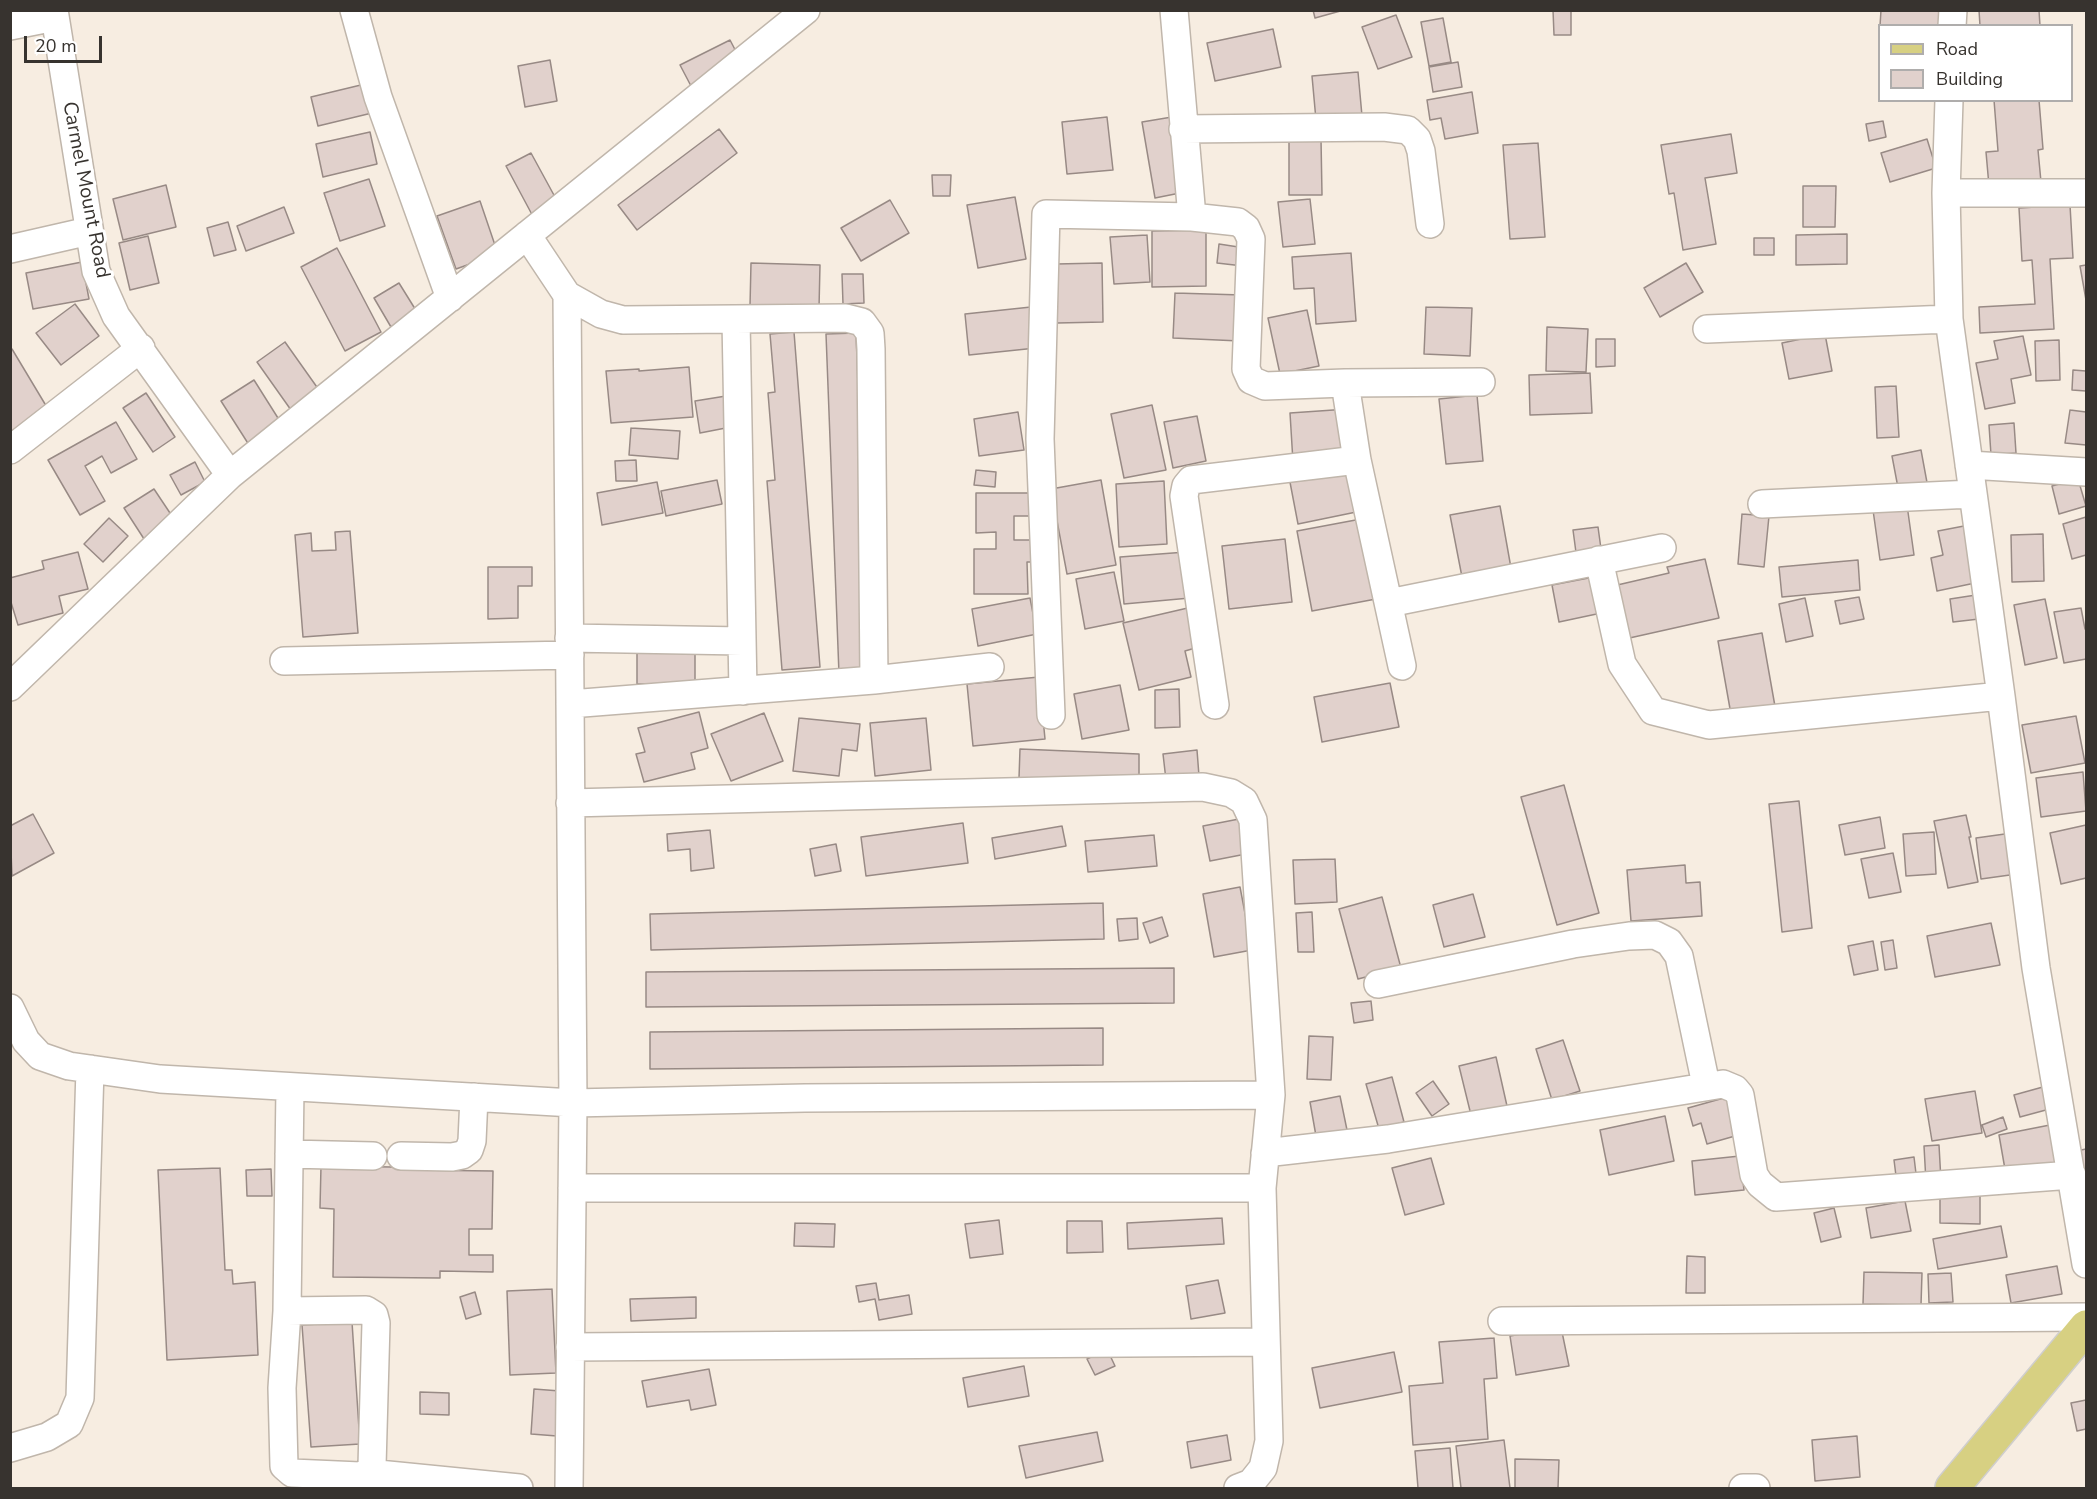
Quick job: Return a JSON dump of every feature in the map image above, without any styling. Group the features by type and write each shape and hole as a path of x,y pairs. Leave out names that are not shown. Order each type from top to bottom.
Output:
{"main road":[{"path":"1952,1488 2086,1327"}],"street":[{"path":"354,10 378,97 450,298"},
{"path":"10,687 230,475 806,10"},
{"path":"1174,10 1192,217"},
{"path":"10,26 55,14"},
{"name":"Carmel Mount Road","path":"55,14 96,271 116,316 230,475"},
{"path":"1949,102 1946,193 1948,319 2001,696 2036,968 2086,1264"},
{"path":"1183,129 1384,127 1408,130 1417,139 1421,151 1430,224"},
{"path":"1946,193 2086,193"},
{"path":"1051,715 1040,439 1046,214 1192,217 1238,222 1246,228 1251,239 1246,369 1251,380 1265,386 1481,382"},
{"path":"10,249 89,231"},
{"path":"527,235 567,295 601,314 623,320 846,318 862,322 870,333 874,680"},
{"path":"567,295 573,1103 569,1488"},
{"path":"1707,329 1948,319"},
{"path":"736,320 743,691"},
{"path":"10,450 141,348"},
{"path":"1345,383 1358,460 1402,666"},
{"path":"1215,705 1184,496 1186,486 1191,480 1358,460"},
{"path":"1969,465 2086,472"},
{"path":"1762,504 1972,494"},
{"path":"1389,603 1662,548"},
{"path":"1599,560 1622,664 1653,711 1709,725 2001,696"},
{"path":"284,661 569,646 742,641"},
{"path":"570,704 874,680 990,667"},
{"path":"570,803 1203,787 1232,793 1244,801 1253,820 1271,1095 1263,1188 1269,1441 1263,1468 1251,1483 1238,1488"},
{"path":"1378,984 1573,944 1629,936 1655,935 1669,942 1679,956 1706,1085"},
{"path":"10,1008 26,1041 40,1056 69,1066 160,1079 573,1103 805,1098 1271,1095"},
{"path":"10,1448 47,1437 69,1424 80,1398 90,1069"},
{"path":"1265,1153 1389,1139 1723,1084 1735,1089 1740,1095 1754,1175 1760,1184 1776,1197 2072,1175"},
{"path":"290,1087 286,1311 282,1388 284,1466 292,1473 360,1476 368,1473 519,1488"},
{"path":"400,1156 462,1155 469,1150 472,1141 474,1097"},
{"path":"289,1154 373,1155"},
{"path":"572,1188 1263,1188"},
{"path":"286,1311 361,1310 374,1315 376,1323 372,1454 371,1468 368,1473"},
{"path":"1502,1321 2086,1317"},
{"path":"570,1347 1266,1342"},
{"path":"1743,1488 1756,1488"}],"building":[{"path":"1313,10 1344,10 1315,18"},
{"path":"1553,10 1571,10 1571,35 1554,35"},
{"path":"1881,10 1941,10 1940,24 1880,24"},
{"path":"1979,10 2039,10 2040,24 1980,24"},
{"path":"1396,15 1412,57 1378,69 1362,27"},
{"path":"1443,18 1451,62 1429,66 1421,22"},
{"path":"1273,29 1281,67 1215,81 1207,43"},
{"path":"730,40 741,61 691,86 680,65"},
{"path":"550,60 557,101 525,107 518,66"},
{"path":"1458,62 1462,87 1433,92 1429,67"},
{"path":"1358,72 1362,116 1316,120 1312,76"},
{"path":"365,84 372,113 318,126 311,97"},
{"path":"1472,92 1478,133 1445,139 1441,118 1430,120 1427,100"},
{"path":"1994,102 2039,102 2043,149 2038,150 2041,182 1989,186 1986,152 1998,151"},
{"path":"1107,117 1113,170 1067,174 1062,122"},
{"path":"1172,117 1185,192 1155,198 1142,122"},
{"path":"1883,121 1886,137 1869,141 1866,124"},
{"path":"719,129 737,153 637,230 618,205"},
{"path":"370,132 377,164 323,177 316,144"},
{"path":"1731,134 1737,173 1705,178 1716,244 1683,250 1674,193 1669,194 1661,145"},
{"path":"1289,139 1321,139 1322,195 1289,195"},
{"path":"1927,139 1936,168 1890,182 1881,153"},
{"path":"1538,143 1545,237 1510,239 1503,145"},
{"path":"531,153 561,208 536,222 506,166"},
{"path":"932,175 951,175 950,196 933,196"},
{"path":"369,179 385,226 340,241 324,193"},
{"path":"166,185 176,227 123,240 113,199"},
{"path":"1803,186 1836,186 1835,227 1803,227"},
{"path":"1015,197 1026,259 978,268 967,205"},
{"path":"1310,199 1315,244 1283,247 1278,202"},
{"path":"890,200 909,233 861,261 841,228"},
{"path":"480,201 498,254 456,269 437,216"},
{"path":"2070,205 2073,258 2050,259 2054,329 1980,333 1979,307 2035,304 2032,260 2022,261 2019,208"},
{"path":"284,207 294,233 246,251 237,226"},
{"path":"228,222 236,250 214,256 207,228"},
{"path":"1206,230 1206,286 1152,287 1152,231"},
{"path":"1847,234 1847,264 1796,265 1796,235"},
{"path":"1147,235 1150,282 1114,284 1110,237"},
{"path":"148,236 159,283 130,290 119,243"},
{"path":"1754,238 1774,238 1774,255 1754,255"},
{"path":"1219,244 1245,248 1243,266 1217,263"},
{"path":"337,248 381,332 345,351 301,267"},
{"path":"1351,253 1356,321 1316,324 1314,288 1294,289 1292,257"},
{"path":"82,262 89,299 33,309 26,273"},
{"path":"751,263 820,265 819,308 750,306"},
{"path":"1102,263 1103,322 1057,323 1056,264"},
{"path":"1686,263 1703,292 1660,317 1644,288"},
{"path":"2086,265 2086,300 2080,266"},
{"path":"842,274 863,274 864,303 843,304"},
{"path":"399,283 417,312 391,327 374,298"},
{"path":"1175,293 1242,295 1240,341 1173,338"},
{"path":"75,304 99,336 61,365 36,333"},
{"path":"1031,307 1036,348 969,355 965,314"},
{"path":"1426,307 1472,308 1470,356 1424,354"},
{"path":"1307,310 1319,366 1280,374 1268,318"},
{"path":"1547,327 1588,329 1586,372 1546,371"},
{"path":"794,332 820,667 782,670 767,481 775,480 768,393 775,392 770,334"},
{"path":"856,333 869,674 839,674 826,334"},
{"path":"1825,334 1832,371 1789,379 1782,343"},
{"path":"2023,336 2031,375 2011,379 2015,403 1985,409 1976,363 1998,359 1994,341"},
{"path":"1596,339 1615,339 1615,366 1596,367"},
{"path":"2059,340 2060,380 2036,381 2035,341"},
{"path":"285,342 319,390 291,410 257,362"},
{"path":"12,349 48,409 12,431 10,428 10,350"},
{"path":"689,367 693,417 611,423 606,371"},
{"path":"2073,370 2086,371 2086,391 2072,390"},
{"path":"1590,373 1592,413 1530,415 1529,375"},
{"path":"254,380 283,426 251,448 221,401"},
{"path":"1896,386 1899,437 1877,438 1875,387"},
{"path":"146,393 175,437 153,452 123,408"},
{"path":"1477,395 1483,461 1446,464 1439,399"},
{"path":"726,396 731,427 700,433 695,401"},
{"path":"1152,405 1166,470 1124,478 1111,414"},
{"path":"1348,409 1351,458 1293,462 1290,413"},
{"path":"2070,410 2086,412 2086,445 2065,443"},
{"path":"1018,412 1024,450 979,456 974,419"},
{"path":"1197,416 1206,461 1173,468 1164,422"},
{"path":"116,422 137,459 111,473 102,456 85,466 105,501 80,515 48,460"},
{"path":"2014,423 2016,453 1991,455 1989,425"},
{"path":"631,428 680,431 678,459 629,455"},
{"path":"1921,450 1928,488 1899,493 1892,456"},
{"path":"636,460 637,481 616,481 615,461"},
{"path":"195,462 205,482 181,495 170,475"},
{"path":"1356,463 1366,510 1298,524 1289,477"},
{"path":"976,470 996,472 995,487 974,485"},
{"path":"2078,479 2086,506 2059,514 2052,486"},
{"path":"717,480 722,504 666,516 661,491"},
{"path":"1101,480 1116,565 1067,574 1051,489"},
{"path":"1164,481 1167,544 1119,547 1116,484"},
{"path":"657,482 663,513 602,525 597,493"},
{"path":"154,489 176,522 146,542 124,508"},
{"path":"976,493 1032,493 1032,516 1014,516 1014,540 1040,540 1040,562 1027,562 1028,594 974,594 974,549 996,549 996,532 976,533"},
{"path":"1907,505 1914,555 1880,560 1873,510"},
{"path":"1500,506 1511,568 1462,577 1450,515"},
{"path":"1742,514 1769,516 1764,567 1738,564"},
{"path":"2086,517 2086,555 2072,559 2063,524"},
{"path":"109,518 128,536 103,562 84,544"},
{"path":"1361,519 1376,599 1312,611 1297,531"},
{"path":"1964,526 1975,583 1937,591 1931,558 1943,555 1938,531"},
{"path":"1598,527 1602,556 1577,560 1573,530"},
{"path":"350,531 358,633 303,637 295,535 311,533 312,551 336,550 335,532"},
{"path":"2043,534 2044,581 2012,582 2011,535"},
{"path":"1285,539 1292,602 1229,609 1222,546"},
{"path":"78,552 88,589 59,596 63,613 18,625 10,599 10,578 44,569 42,561"},
{"path":"1186,552 1190,598 1124,604 1120,557"},
{"path":"1705,559 1719,618 1625,639 1613,586 1669,573 1667,567"},
{"path":"1858,560 1860,590 1782,597 1779,567"},
{"path":"488,567 532,567 532,586 518,586 518,618 488,619"},
{"path":"1114,572 1124,621 1085,629 1076,579"},
{"path":"1599,576 1606,612 1559,622 1552,585"},
{"path":"1976,595 1979,619 1953,622 1950,599"},
{"path":"1859,597 1864,619 1840,624 1835,601"},
{"path":"1030,598 1037,634 978,646 972,609"},
{"path":"1805,598 1813,636 1786,642 1779,604"},
{"path":"2045,599 2057,658 2025,665 2014,605"},
{"path":"1192,607 1202,646 1185,651 1191,677 1139,690 1123,623"},
{"path":"2081,608 2086,628 2086,659 2064,663 2054,612"},
{"path":"1762,633 1776,712 1732,720 1718,641"},
{"path":"695,644 695,683 637,684 637,645"},
{"path":"1039,677 1045,739 973,746 967,684"},
{"path":"1390,683 1399,727 1322,742 1314,697"},
{"path":"1120,685 1129,730 1082,739 1074,694"},
{"path":"1179,689 1180,727 1155,728 1155,690"},
{"path":"699,712 708,748 691,753 695,769 644,782 636,754 645,752 638,728"},
{"path":"764,713 783,761 731,781 711,734"},
{"path":"2076,716 2085,763 2031,773 2022,725"},
{"path":"799,718 860,724 857,751 842,749 839,776 793,771"},
{"path":"926,718 931,770 875,776 870,723"},
{"path":"1020,749 1139,754 1139,782 1019,778"},
{"path":"1197,750 1199,776 1166,780 1163,754"},
{"path":"2083,772 2086,811 2041,817 2036,778"},
{"path":"1564,785 1599,913 1557,925 1521,797"},
{"path":"1799,801 1812,928 1782,932 1769,804"},
{"path":"33,814 54,853 12,876 10,826"},
{"path":"1966,815 1978,882 1948,888 1934,821"},
{"path":"1880,817 1885,848 1845,855 1839,825"},
{"path":"1239,819 1246,854 1210,861 1203,826"},
{"path":"963,823 968,863 866,876 861,837"},
{"path":"2086,825 2086,878 2061,884 2050,833"},
{"path":"1062,826 1066,846 995,859 992,838"},
{"path":"710,830 714,868 691,871 690,849 668,851 667,834"},
{"path":"1934,832 1936,874 1906,876 1903,834"},
{"path":"2012,833 2017,874 1981,879 1976,838"},
{"path":"1154,835 1157,866 1088,872 1085,841"},
{"path":"836,844 841,871 815,876 810,849"},
{"path":"1893,853 1901,892 1869,898 1861,859"},
{"path":"1335,859 1337,902 1295,904 1293,860"},
{"path":"1685,865 1686,883 1700,882 1702,916 1631,921 1627,870"},
{"path":"1240,887 1252,950 1214,957 1203,894"},
{"path":"1473,894 1485,937 1444,947 1433,905"},
{"path":"1382,897 1401,968 1358,979 1339,909"},
{"path":"1103,903 1104,939 651,950 650,914"},
{"path":"1312,912 1314,952 1298,952 1296,913"},
{"path":"1162,917 1168,936 1150,943 1143,923"},
{"path":"1137,918 1138,939 1119,941 1117,919"},
{"path":"1991,923 2000,965 1935,977 1927,936"},
{"path":"1893,940 1897,968 1885,970 1881,942"},
{"path":"1873,941 1878,970 1854,975 1848,946"},
{"path":"1174,968 1174,1003 646,1007 646,972"},
{"path":"1371,1001 1373,1020 1354,1023 1351,1003"},
{"path":"1103,1028 1103,1065 650,1069 650,1032"},
{"path":"1309,1036 1333,1037 1331,1080 1307,1079"},
{"path":"1563,1040 1580,1091 1552,1100 1536,1049"},
{"path":"1496,1057 1507,1106 1471,1115 1459,1066"},
{"path":"1392,1077 1404,1122 1379,1129 1366,1084"},
{"path":"1433,1081 1449,1104 1432,1116 1416,1093"},
{"path":"2050,1085 2057,1107 2020,1117 2014,1095"},
{"path":"1975,1091 1982,1133 1932,1141 1925,1099"},
{"path":"1340,1096 1347,1130 1316,1136 1310,1102"},
{"path":"1731,1096 1742,1134 1707,1144 1701,1123 1693,1126 1688,1108"},
{"path":"1665,1116 1674,1161 1609,1175 1600,1130"},
{"path":"2003,1117 2007,1129 1986,1137 1982,1125"},
{"path":"2055,1124 2062,1164 2006,1175 1999,1135"},
{"path":"1939,1145 1941,1181 1926,1182 1924,1146"},
{"path":"392,1148 415,1170 493,1171 492,1229 469,1229 469,1255 493,1255 493,1272 440,1271 440,1278 333,1277 334,1209 320,1208 321,1166 392,1167"},
{"path":"2086,1149 2086,1184 2083,1184 2076,1151"},
{"path":"1740,1156 1744,1190 1695,1195 1692,1161"},
{"path":"1914,1157 1917,1182 1897,1184 1894,1160"},
{"path":"1431,1158 1444,1204 1405,1215 1392,1168"},
{"path":"220,1168 225,1270 232,1270 233,1284 255,1282 258,1355 167,1360 158,1170"},
{"path":"271,1169 272,1196 247,1196 246,1170"},
{"path":"1940,1192 1980,1193 1980,1224 1940,1223"},
{"path":"1905,1201 1911,1231 1871,1238 1866,1208"},
{"path":"1834,1208 1841,1237 1821,1242 1814,1213"},
{"path":"1222,1218 1224,1244 1128,1249 1127,1223"},
{"path":"999,1220 1003,1254 970,1258 965,1224"},
{"path":"1067,1221 1102,1221 1103,1252 1067,1253"},
{"path":"795,1223 835,1224 834,1247 794,1246"},
{"path":"2001,1226 2007,1257 1938,1269 1933,1239"},
{"path":"1687,1256 1705,1257 1705,1293 1686,1293"},
{"path":"2057,1266 2062,1294 2011,1303 2006,1275"},
{"path":"1864,1272 1922,1273 1921,1305 1863,1304"},
{"path":"1951,1273 1953,1302 1929,1303 1928,1274"},
{"path":"1218,1280 1225,1313 1191,1319 1186,1286"},
{"path":"876,1283 879,1300 909,1295 912,1314 879,1320 875,1299 859,1302 856,1286"},
{"path":"552,1289 556,1373 510,1375 507,1291"},
{"path":"475,1292 481,1314 466,1319 460,1297"},
{"path":"696,1297 696,1318 631,1321 630,1299"},
{"path":"352,1322 360,1444 311,1447 302,1325"},
{"path":"1561,1327 1569,1366 1516,1375 1510,1336"},
{"path":"1494,1338 1497,1378 1484,1379 1488,1439 1413,1445 1409,1386 1443,1383 1439,1342"},
{"path":"1107,1349 1115,1366 1095,1375 1087,1359"},
{"path":"1394,1352 1402,1392 1320,1408 1312,1368"},
{"path":"1024,1366 1029,1396 968,1407 963,1378"},
{"path":"709,1369 716,1405 691,1410 689,1400 647,1407 642,1381"},
{"path":"534,1389 560,1391 557,1436 531,1434"},
{"path":"420,1392 449,1393 449,1415 420,1414"},
{"path":"2086,1400 2086,1429 2077,1431 2071,1403"},
{"path":"1097,1432 1103,1461 1026,1478 1019,1446"},
{"path":"1227,1435 1231,1460 1191,1468 1187,1442"},
{"path":"1857,1436 1860,1477 1815,1481 1812,1440"},
{"path":"1504,1440 1510,1488 1461,1488 1456,1446"},
{"path":"1450,1448 1453,1488 1418,1488 1415,1451"},
{"path":"1515,1459 1559,1460 1558,1488 1515,1488"}]}
